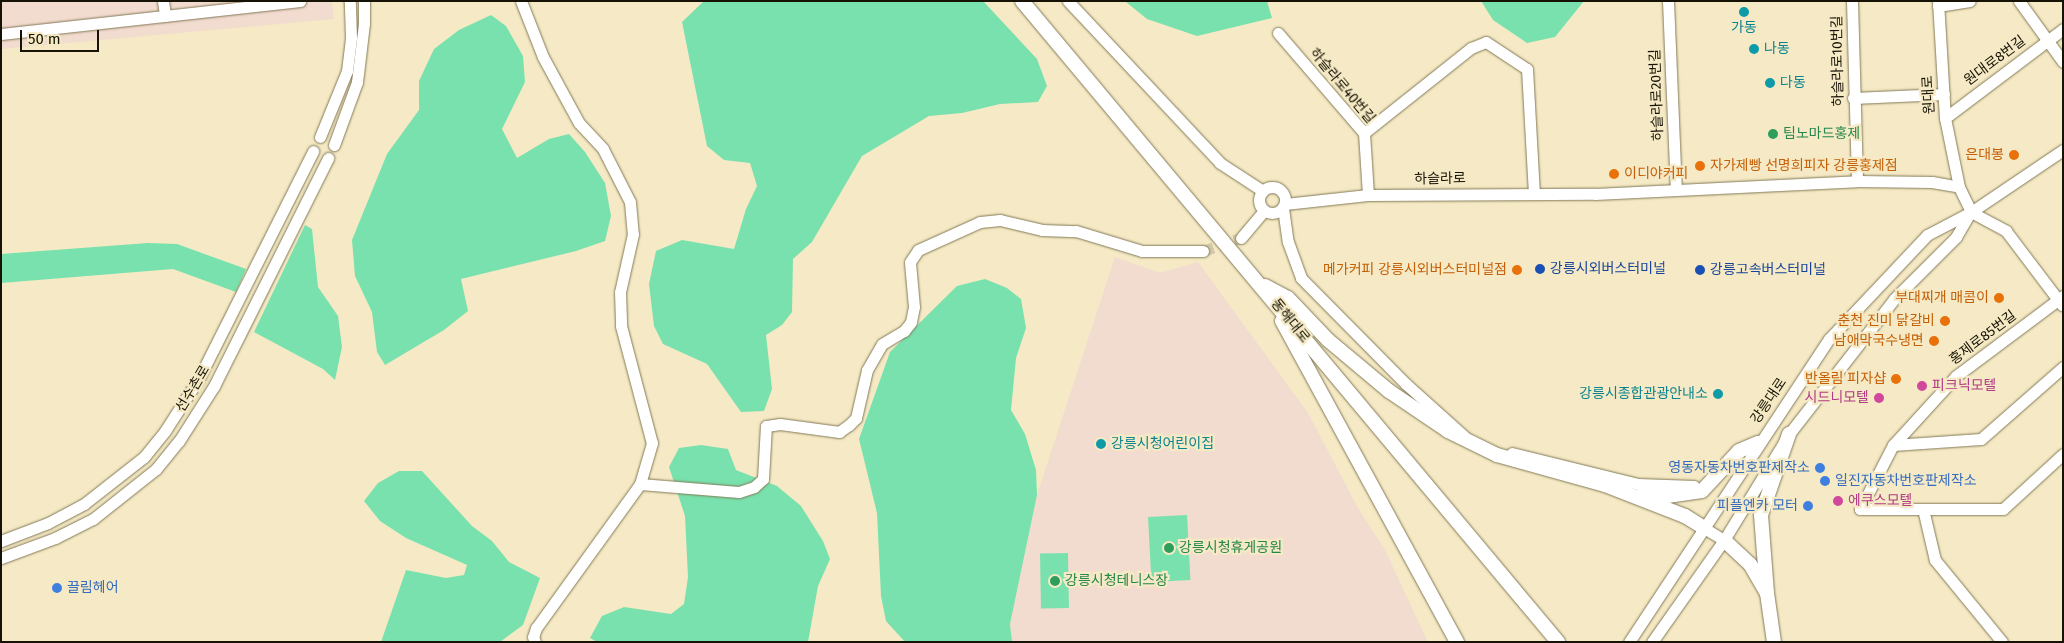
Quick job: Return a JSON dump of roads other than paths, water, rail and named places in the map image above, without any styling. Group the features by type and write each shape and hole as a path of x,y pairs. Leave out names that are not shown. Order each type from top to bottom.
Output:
{"main road":[{"name":"동해대로","path":"1022,1 1558,642"},
{"path":"1260,284 1288,298 1328,340 1389,391 1448,431 1497,455 1605,485 1661,497 1702,491 1739,451 1758,443"},
{"path":"1260,284 1327,400 1457,642"},
{"path":"1774,642 1767,593 1761,515 1789,434"},
{"path":"1605,485 1685,516 1704,528"},
{"path":"1724,540 1750,564 1767,593"}],"street":[{"path":"163,1 164,16"},
{"path":"1,34 300,1"},
{"path":"350,1 351,37 347,71 320,137 315,142 313,151 319,158 328,158 334,152 334,145 356,82 364,23 364,1"},
{"path":"521,1 543,57 579,123 603,149 630,202 632,234 620,292 621,326 652,443 640,484 536,628 533,637 535,642"},
{"path":"1068,1 1220,163 1262,191"},
{"name":"하슬라로20번길","path":"1668,1 1676,188"},
{"name":"하슬라로10번길","path":"1852,1 1853,98 1857,181"},
{"path":"1938,3 1970,1"},
{"path":"2019,1 2063,62"},
{"name":"원대로","path":"1938,3 1945,118 1959,187 1971,212"},
{"name":"원대로8번길","path":"1945,118 2063,29"},
{"name":"하슬라로40번길","path":"1278,33 1364,133 1368,195"},
{"path":"1364,133 1471,48 1486,42 1527,68 1534,194"},
{"path":"1853,98 1944,94"},
{"path":"320,137 329,138 334,145"},
{"name":"강릉대로","path":"1629,642 1758,443 1829,339 1890,272 1927,235 1971,212 2063,150"},
{"name":"선수촌로","path":"1,541 48,523 84,504 117,481 165,431 199,378 313,151"},
{"name":"선수촌로","path":"1,558 56,538 93,519 127,494 156,468 179,441 214,386 328,158"},
{"name":"하슬라로","path":"1284,206 1368,195 1595,194 1676,188 1857,181 1932,182 1959,187"},
{"path":"1284,206 1272,213 1264,210 1259,199 1262,191 1270,187 1278,188 1284,194 1288,242 1301,278 1406,384 1463,435 1497,455"},
{"path":"1241,238 1264,210"},
{"path":"1971,212 2006,231 2061,301"},
{"name":"강릉대로","path":"1652,642 1724,540 1789,434 1894,299 1956,237 1971,212"},
{"path":"640,484 739,492 754,487 763,479 766,465 766,426 780,424 839,432 849,425 856,418 867,370 882,344 904,331 911,322 914,307 910,262 918,250 980,222 1000,220 1042,230 1076,231 1142,252 1203,251"},
{"name":"홍제로85번길","path":"1923,509 1860,509 1893,445 1956,376 2061,301"},
{"path":"1893,445 1981,439 2063,367"},
{"path":"1476,441 1638,484 1706,487"},
{"path":"2002,642 1935,560 1923,509 2003,509 2063,454"},
{"path":"48,523 56,538"},
{"path":"1761,526 1779,642"},
{"path":"1704,528 1724,540"}],"tunnel":[{"path":"1203,251 1241,238"}],"place":[{"name":"가동","path":"1744,12"},
{"name":"나동","path":"1754,49"},
{"name":"다동","path":"1770,83"},
{"name":"팀노마드홍제","path":"1773,134"},
{"name":"은대봉","path":"2014,155"},
{"name":"자가제빵 선명희피자 강릉홍제점","path":"1700,166"},
{"name":"이디야커피","path":"1614,174"},
{"name":"강릉시외버스터미널","path":"1540,269"},
{"name":"메가커피 강릉시외버스터미널점","path":"1517,270"},
{"name":"강릉고속버스터미널","path":"1700,270"},
{"name":"부대찌개 매콤이","path":"1999,298"},
{"name":"춘천 진미 닭갈비","path":"1945,321"},
{"name":"남애막국수냉면","path":"1934,341"},
{"name":"반올림 피자샵","path":"1896,379"},
{"name":"피크닉모텔","path":"1922,386"},
{"name":"강릉시종합관광안내소","path":"1718,394"},
{"name":"시드니모텔","path":"1879,398"},
{"name":"강릉시청어린이집","path":"1101,444"},
{"name":"영동자동차번호판제작소","path":"1820,468"},
{"name":"일진자동차번호판제작소","path":"1825,481"},
{"name":"에쿠스모텔","path":"1838,501"},
{"name":"피플엔카 모터","path":"1808,506"},
{"name":"강릉시청휴게공원","path":"1169,548"},
{"name":"강릉시청테니스장","path":"1055,581"},
{"name":"끌림헤어","path":"57,588"}]}
